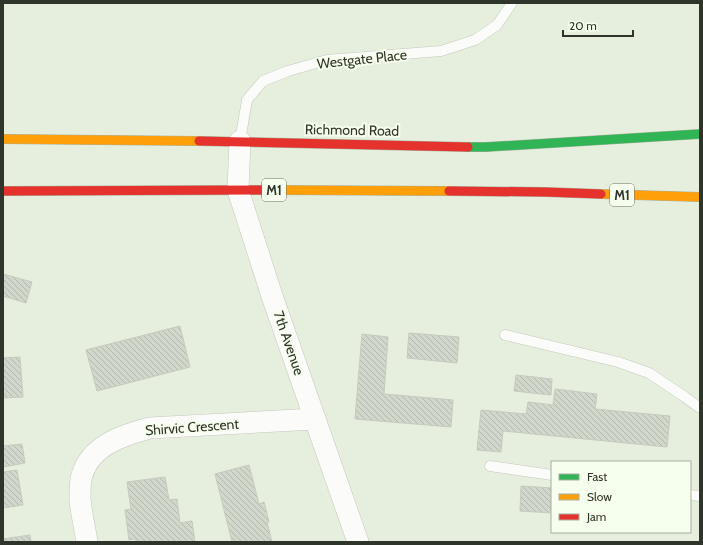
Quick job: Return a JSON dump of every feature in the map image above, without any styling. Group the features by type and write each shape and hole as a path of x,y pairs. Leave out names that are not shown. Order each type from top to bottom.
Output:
{"highway":[{"name":"Richmond Road","path":"3,140 240,141 486,147 700,134"},
{"name":"M1","path":"3,191 238,190 545,192 700,197"}],"street":[{"name":"7th Avenue","path":"240,141 238,190 272,296 358,542"},
{"name":"Shirvic Crescent","path":"87,542 80,500 82,475 90,458 108,443 138,431 150,428 315,419"}],"lane":[{"name":"Westgate Place","path":"240,141 247,100 263,81 288,71 327,60 441,51 475,40 497,25 512,3"},
{"path":"505,335 618,362 649,373 700,408"},
{"path":"490,466 551,475"}],"building":[{"path":"3,274 32,282 26,303 3,296"},
{"path":"180,326 190,367 97,391 86,350"},
{"path":"409,333 459,337 457,363 407,358"},
{"path":"362,334 388,337 384,394 453,400 451,427 355,419"},
{"path":"20,357 23,397 3,398 3,358"},
{"path":"516,375 552,379 551,395 514,391"},
{"path":"555,389 597,394 595,409 670,416 667,447 503,431 501,452 477,450 481,410 526,414 528,402 553,405"},
{"path":"22,444 25,463 3,467 3,446"},
{"path":"249,465 259,504 264,502 272,542 232,542 215,474"},
{"path":"17,470 23,505 3,508 3,472"},
{"path":"165,477 169,500 177,499 180,523 192,521 195,542 136,542 136,539 129,540 125,510 131,509 127,482"},
{"path":"521,486 551,488 551,513 520,511"},
{"path":"30,535 31,542 3,542 3,539"}],"traffic: fast":[{"path":"468,147 700,134"}],"traffic: slow":[{"path":"3,139 199,141"},
{"path":"273,190 449,191"},
{"path":"601,194 700,197"}],"traffic: jam":[{"path":"199,141 468,147"},
{"path":"3,191 273,190"},
{"path":"449,191 601,194"}]}
